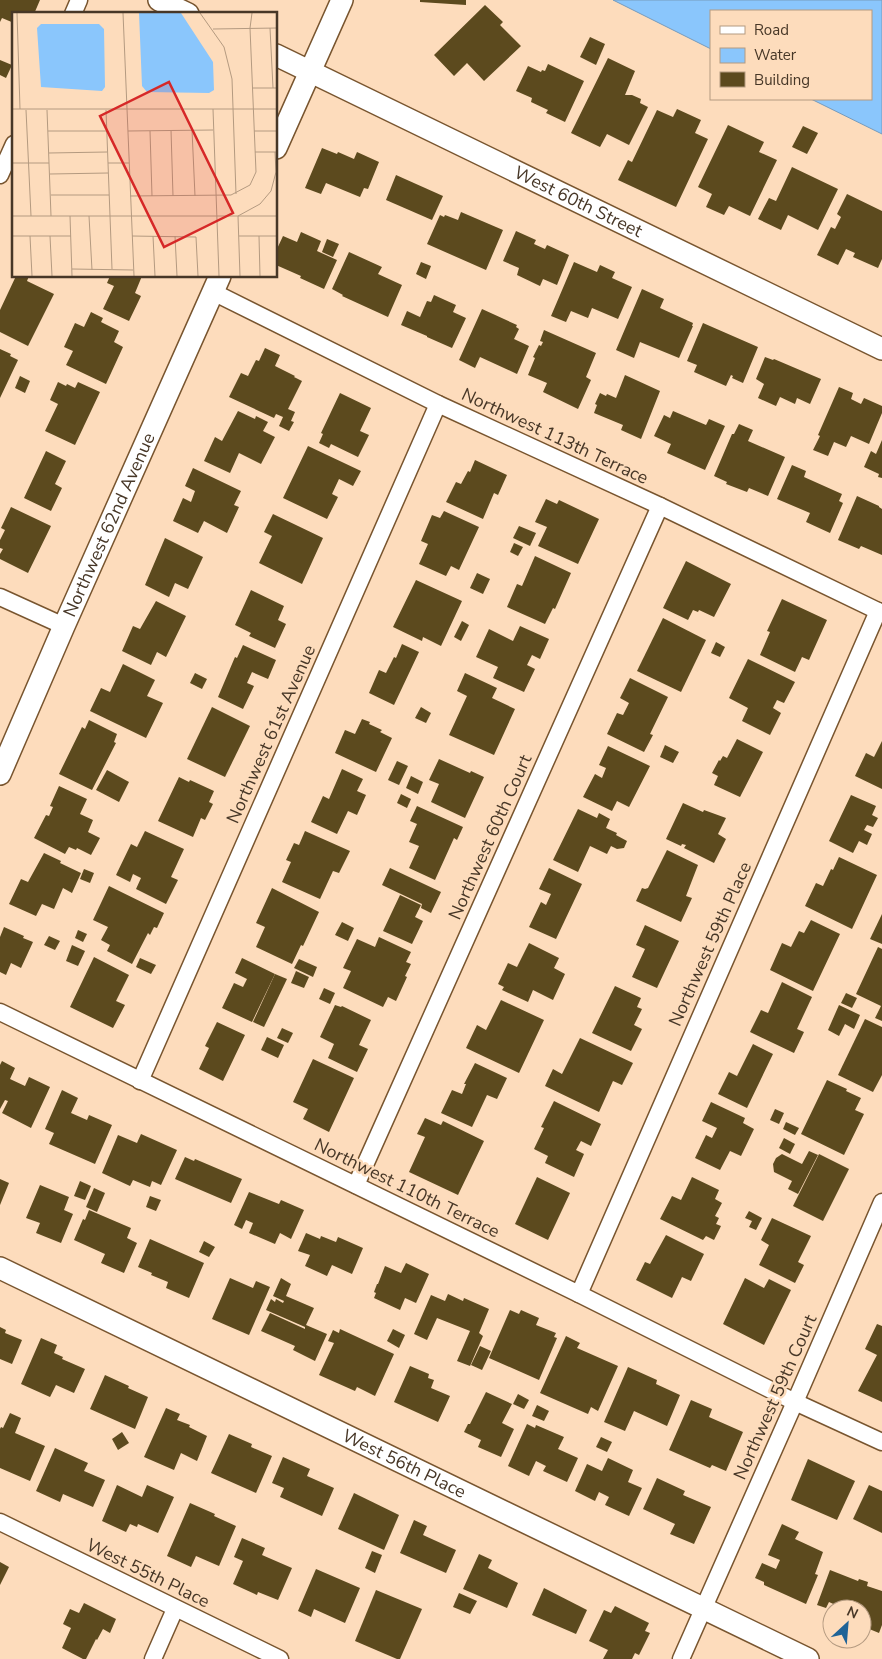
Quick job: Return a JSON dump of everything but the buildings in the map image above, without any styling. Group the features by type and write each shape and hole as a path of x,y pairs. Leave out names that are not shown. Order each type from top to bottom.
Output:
{"street":[{"path":"73,12 79,0"},
{"path":"158,0 184,12"},
{"path":"278,144 342,0"},
{"name":"West 60th Street","path":"278,56 882,349"},
{"path":"0,175 12,148"},
{"name":"Northwest 113th Terrace","path":"217,284 438,404 660,506 880,612"},
{"name":"Northwest 62nd Avenue","path":"0,774 217,284"},
{"name":"Northwest 61st Avenue","path":"140,1081 438,404"},
{"name":"Northwest 60th Court","path":"356,1185 660,506"},
{"path":"0,597 64,626"},
{"name":"Northwest 59th Place","path":"580,1294 880,612"},
{"name":"Northwest 110th Terrace","path":"0,1012 580,1294 795,1402 882,1442"},
{"name":"Northwest 59th Court","path":"681,1659 882,1202"},
{"name":"West 56th Place","path":"0,1268 808,1659"},
{"name":"West 55th Place","path":"0,1522 280,1659"},
{"path":"153,1659 175,1609"}],"water":[{"path":"613,0 882,0 882,134 813,100 872,100 872,10 710,10 710,48"}]}
